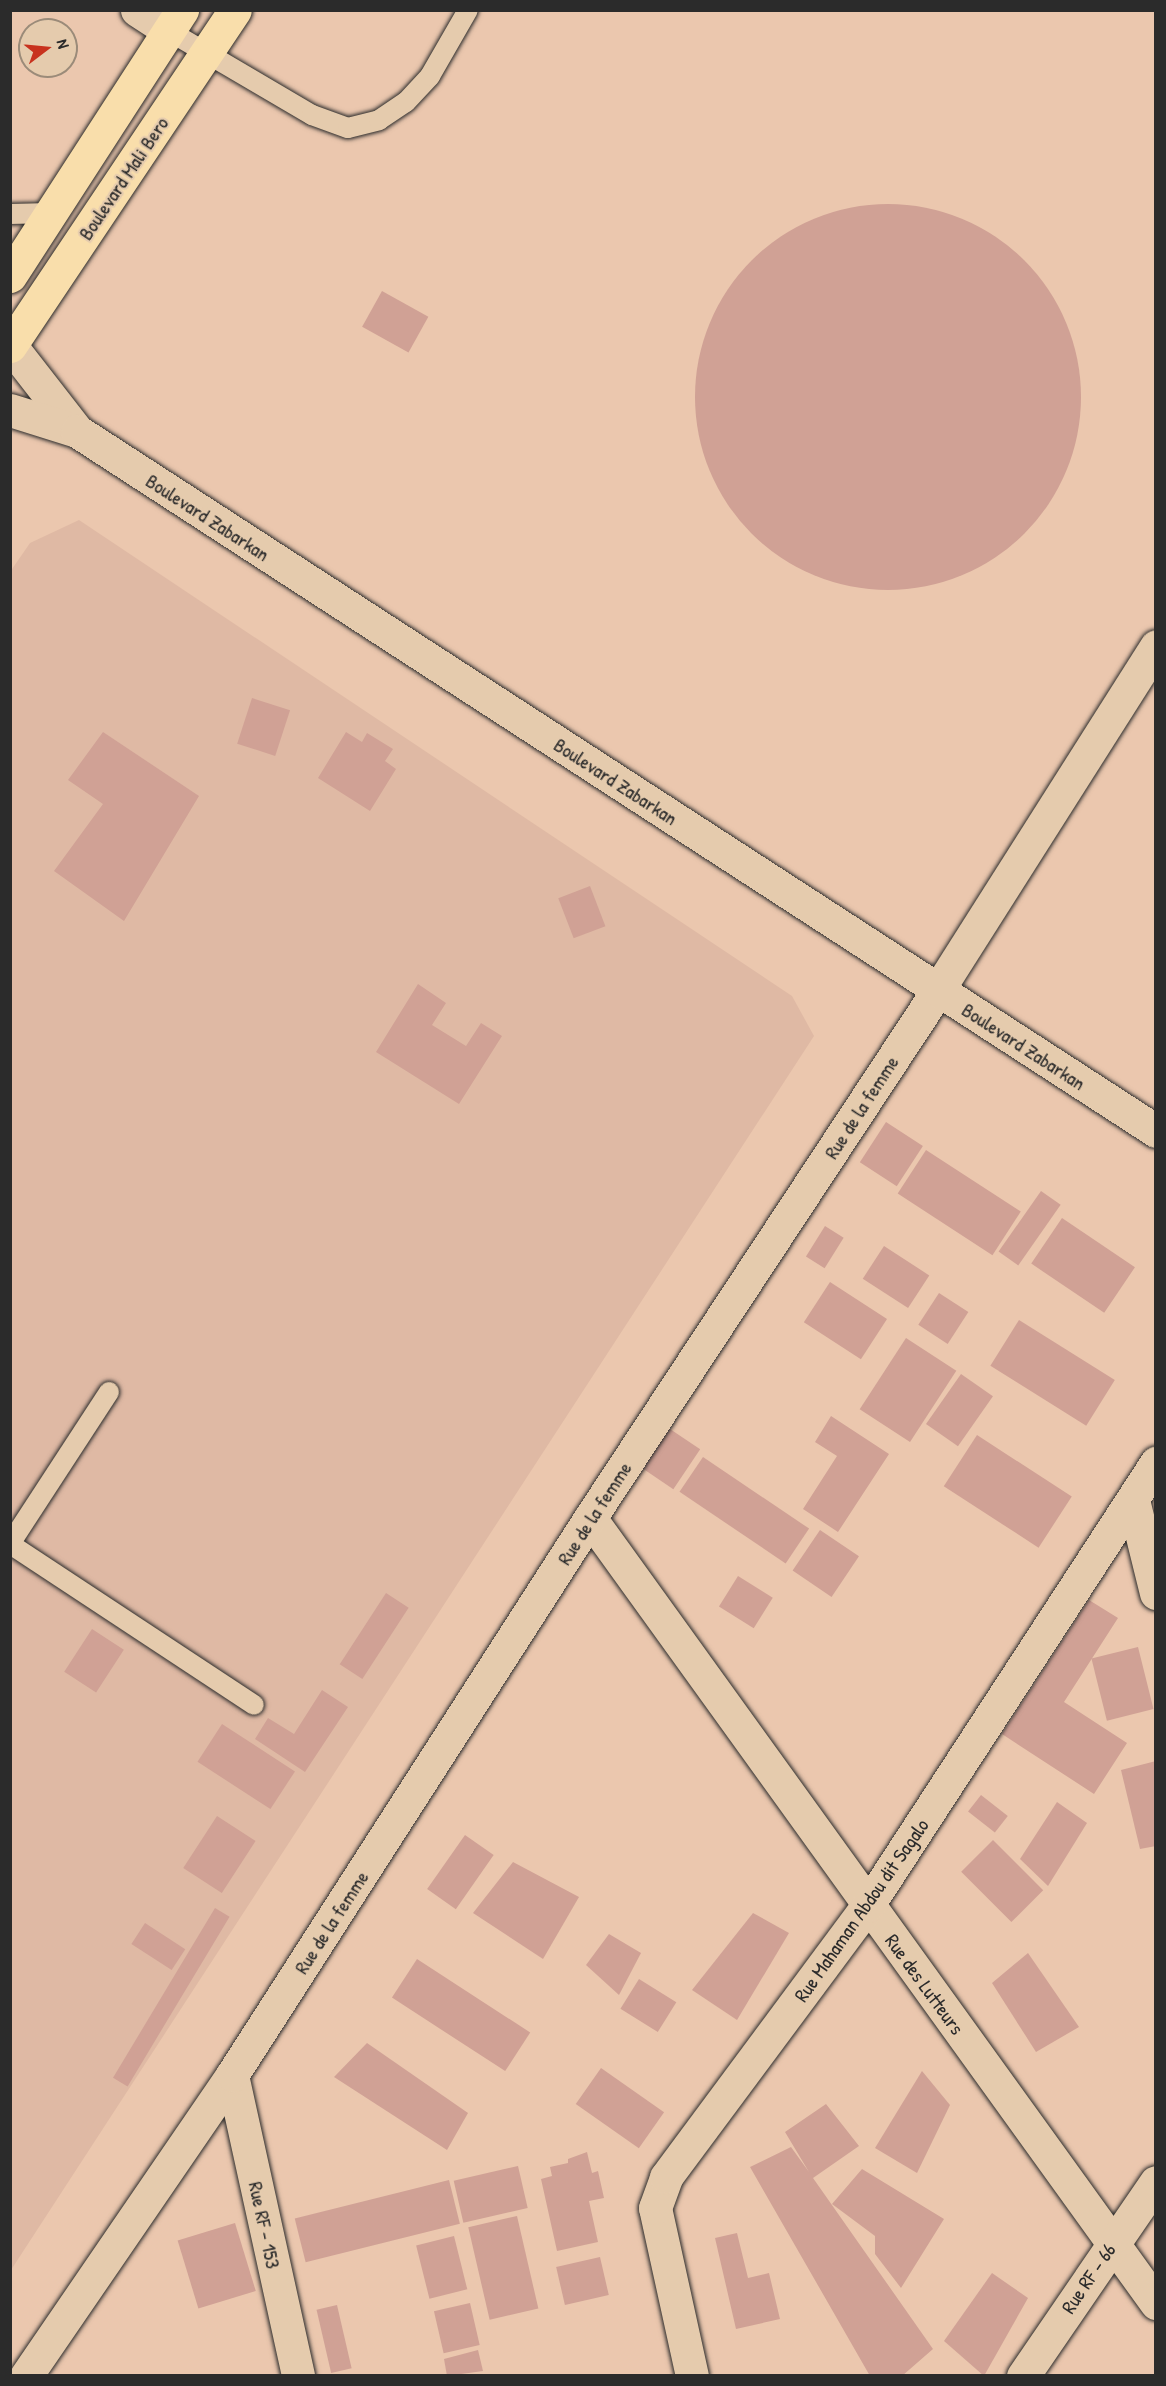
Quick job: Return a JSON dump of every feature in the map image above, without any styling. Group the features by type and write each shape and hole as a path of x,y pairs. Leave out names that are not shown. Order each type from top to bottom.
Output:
{"main road":[{"name":"Boulevard Mali Bero","path":"11,345 235,10"},
{"name":"Boulevard Mali Bero","path":"10,276 176,21"}],"street":[{"path":"137,10 176,21"},
{"name":"Boulevard Zabarkan","path":"11,345 77,431"},
{"name":"Boulevard Zabarkan","path":"10,410 77,431 1155,1131"},
{"name":"Rue de la femme","path":"26,2376 232,2075 590,1518 938,990 1155,646"},
{"name":"Rue Mahaman Abdou dit Sagalo","path":"692,2376 655,2208 666,2177 868,1905 1134,1500 1155,1463"},
{"path":"1134,1500 1155,1593"},
{"name":"Rue des Lutteurs","path":"590,1518 1155,2303"},
{"name":"Rue RF - 153","path":"232,2075 298,2376"},
{"name":"Rue RF - 66","path":"1023,2376 1111,2243 1155,2182"}],"lane":[{"path":"176,21 207,54 312,115 348,128 379,120 406,102 430,76 468,10"},
{"path":"10,214 51,213"},
{"path":"109,1392 10,1544 254,1705"}],"shaded area":[{"path":"79,520 792,996 814,1036 11,2270 10,572 30,543"}],"building":[{"path":"888,204 926,207 962,218 995,236 1025,260 1049,290 1067,323 1078,359 1081,397 1078,435 1067,471 1049,504 1025,534 995,558 962,576 926,587 888,590 850,587 814,576 781,558 751,534 727,504 709,471 698,435 695,397 698,359 709,323 727,290 751,260 781,236 814,218 850,207"},
{"path":"382,291 428,317 408,353 362,327"},
{"path":"252,698 290,710 275,756 237,744"},
{"path":"103,732 199,796 124,921 54,871 103,804 68,780"},
{"path":"346,732 362,742 367,733 393,749 385,761 396,769 370,811 318,778"},
{"path":"590,886 605,926 574,938 558,898"},
{"path":"418,984 446,1003 432,1025 466,1046 481,1023 502,1036 459,1104 376,1052"},
{"path":"886,1122 923,1146 897,1186 860,1162"},
{"path":"926,1150 1021,1212 992,1255 898,1194"},
{"path":"1041,1191 1061,1205 1018,1265 999,1252"},
{"path":"1062,1218 1135,1267 1104,1313 1031,1264"},
{"path":"825,1226 844,1238 825,1268 806,1257"},
{"path":"884,1246 929,1275 908,1308 863,1279"},
{"path":"830,1282 887,1319 861,1359 804,1322"},
{"path":"939,1293 968,1312 948,1344 918,1325"},
{"path":"1019,1320 1115,1380 1086,1426 990,1366"},
{"path":"906,1338 956,1371 910,1442 860,1409"},
{"path":"961,1374 993,1396 958,1446 926,1424"},
{"path":"831,1416 889,1454 838,1532 803,1509 837,1456 815,1442"},
{"path":"667,1427 700,1449 673,1489 640,1467"},
{"path":"977,1435 1072,1497 1039,1548 944,1486"},
{"path":"703,1457 809,1529 786,1563 680,1492"},
{"path":"820,1530 859,1556 832,1597 793,1571"},
{"path":"738,1576 773,1598 754,1628 719,1607"},
{"path":"386,1593 409,1608 362,1679 340,1664"},
{"path":"1089,1600 1118,1618 1064,1702 1127,1743 1094,1794 1002,1734"},
{"path":"92,1629 124,1650 96,1692 64,1672"},
{"path":"1138,1647 1153,1709 1107,1721 1091,1659"},
{"path":"322,1690 348,1707 305,1772 255,1739 268,1718 294,1734"},
{"path":"222,1724 295,1771 270,1809 197,1762"},
{"path":"1156,1761 1156,1846 1140,1849 1121,1770"},
{"path":"981,1795 1008,1816 995,1832 968,1812"},
{"path":"1057,1802 1087,1823 1048,1886 1020,1859"},
{"path":"217,1816 256,1841 222,1893 183,1868"},
{"path":"465,1835 494,1855 456,1909 427,1889"},
{"path":"993,1840 1043,1890 1011,1922 961,1872"},
{"path":"513,1862 579,1897 543,1959 473,1913"},
{"path":"215,1908 230,1917 128,2086 113,2078"},
{"path":"753,1913 789,1933 737,2020 692,1990"},
{"path":"145,1923 185,1949 172,1970 131,1944"},
{"path":"609,1934 641,1953 619,1995 586,1965"},
{"path":"1028,1953 1079,2027 1036,2052 992,1983"},
{"path":"417,1959 530,2033 505,2071 392,1998"},
{"path":"639,1979 676,2002 658,2032 620,2009"},
{"path":"367,2043 468,2113 447,2150 334,2077"},
{"path":"601,2068 664,2112 639,2148 576,2104"},
{"path":"922,2071 950,2105 917,2173 875,2148"},
{"path":"826,2104 859,2146 813,2178 933,2349 902,2376 870,2376 750,2167 791,2147 809,2172 785,2132"},
{"path":"587,2152 592,2173 598,2171 604,2198 589,2201 598,2242 557,2251 541,2179 552,2176 550,2167 568,2163 568,2159"},
{"path":"518,2166 528,2208 463,2223 454,2181"},
{"path":"862,2169 944,2219 901,2288 875,2254 875,2236 832,2204"},
{"path":"449,2180 460,2224 306,2262 295,2218"},
{"path":"517,2216 538,2309 490,2320 468,2227"},
{"path":"235,2223 256,2291 198,2308 178,2241"},
{"path":"737,2233 748,2278 769,2273 780,2319 736,2329 715,2238"},
{"path":"454,2236 467,2289 429,2299 416,2245"},
{"path":"600,2257 609,2295 565,2305 556,2267"},
{"path":"992,2273 1028,2298 984,2376 944,2341"},
{"path":"470,2303 480,2345 444,2353 434,2311"},
{"path":"337,2305 352,2368 331,2373 317,2310"},
{"path":"478,2350 483,2371 447,2376 444,2359"}]}
